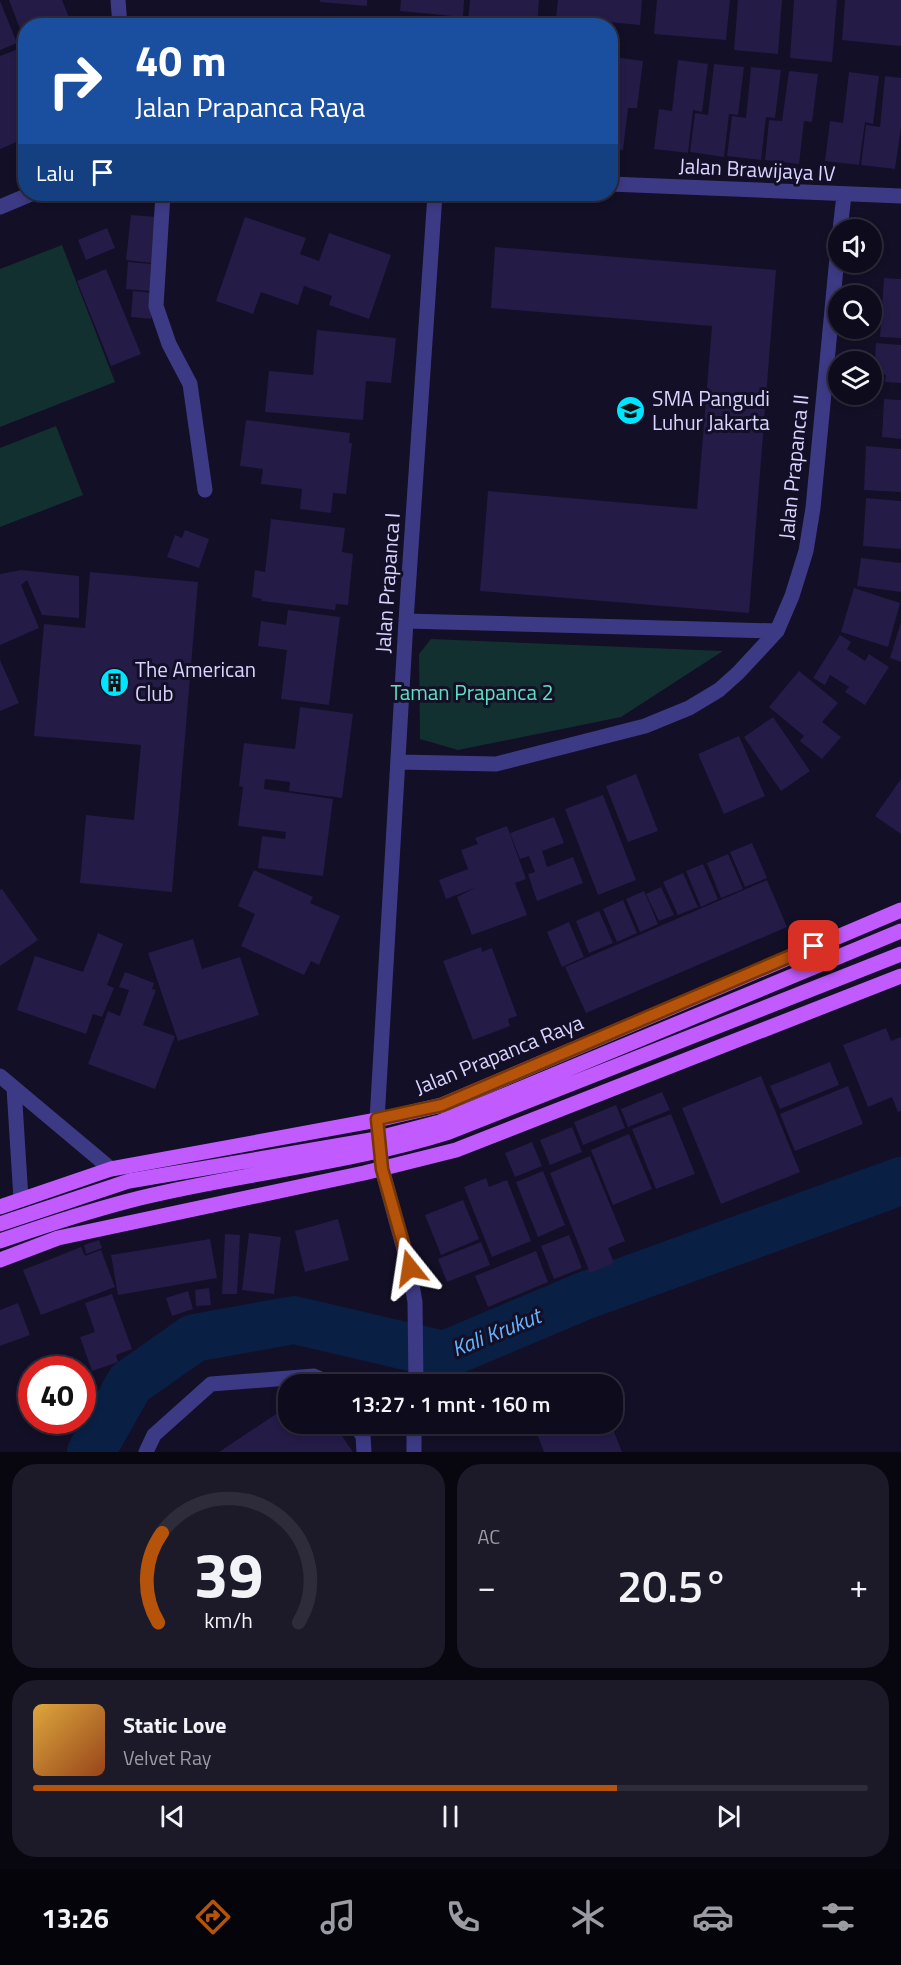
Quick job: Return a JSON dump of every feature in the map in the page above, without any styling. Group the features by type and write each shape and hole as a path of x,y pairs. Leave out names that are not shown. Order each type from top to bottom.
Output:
{"main road":[{"name":"Jalan Prapanca Raya","path":"0,1207 111,1169 442,1105 901,910"},
{"path":"0,1224 129,1181 371,1140 440,1122 787,977 901,932"},
{"path":"0,1241 70,1217 141,1198 377,1152 421,1141 901,954"},
{"path":"0,1260 58,1238 382,1169 456,1150 901,975"}],"street":[{"path":"118,0 119,18"},
{"name":"Jalan Brawijaya IV","path":"618,184 901,196"},
{"path":"841,219 844,195"},
{"path":"0,207 18,199"},
{"path":"163,201 156,306 169,344 190,384 205,490"},
{"name":"Jalan Prapanca I","path":"416,1374 415,1302 410,1268 382,1169 377,1119 406,621 435,201"},
{"name":"Jalan Prapanca II","path":"399,762 496,765 645,726 689,708 719,690 777,631 807,551 835,273"},
{"path":"406,621 777,631"},
{"path":"0,1076 111,1169"},
{"path":"14,1088 21,1199"},
{"path":"146,1452 154,1435 211,1384 278,1379"},
{"path":"362,1434 364,1452"},
{"path":"414,1434 414,1452"}],"green space":[{"path":"62,245 115,382 0,427 0,269"},
{"path":"56,426 83,495 0,527 0,448"},
{"name":"Taman Prapanca 2","path":"431,639 723,651 621,717 458,750 420,739 419,654"}],"building":[{"path":"9,0 62,0 69,18 18,18 18,24"},
{"path":"320,0 367,0 367,6 320,2"},
{"path":"401,0 464,0 463,17 400,11"},
{"path":"470,0 539,0 538,18 468,18"},
{"path":"558,0 642,0 640,25 618,23 618,18 556,17"},
{"path":"657,0 730,0 726,40 654,34"},
{"path":"738,0 782,0 778,54 734,50"},
{"path":"794,0 837,0 832,62 790,58"},
{"path":"845,0 901,0 901,46 842,40"},
{"path":"0,1 17,43 0,50"},
{"path":"18,49 18,141 0,149 0,56"},
{"path":"618,58 643,61 637,108 628,108 623,150 618,150"},
{"path":"678,60 708,64 702,112 693,110 688,153 654,149 659,109 672,111"},
{"path":"714,64 744,67 738,115 729,114 724,157 690,152 695,113 708,115"},
{"path":"751,67 781,70 775,118 766,117 761,160 727,156 732,116 746,118"},
{"path":"789,71 818,74 812,122 804,121 799,164 765,160 769,120 782,121"},
{"path":"849,72 879,76 873,124 865,122 859,165 825,161 830,121 843,123"},
{"path":"885,76 901,78 901,127 895,169 861,165 866,125 880,127"},
{"path":"131,215 157,217 152,263 126,260"},
{"path":"245,217 306,238 300,254 319,261 329,233 391,255 369,319 329,305 332,296 304,286 298,305 261,292 253,314 216,301"},
{"path":"107,228 115,248 86,260 78,240"},
{"path":"495,247 776,270 749,613 480,591 488,491 697,509 712,326 491,308"},
{"path":"128,262 152,264 151,291 126,289"},
{"path":"106,269 141,354 111,366 77,281"},
{"path":"884,278 901,279 901,338 882,337"},
{"path":"133,291 153,293 151,319 131,317"},
{"path":"317,330 396,338 391,383 366,381 363,420 265,412 269,371 313,375"},
{"path":"876,343 901,345 901,383 885,382 886,375 882,375 882,351 875,351"},
{"path":"884,399 901,400 901,439 882,437"},
{"path":"246,420 350,433 349,443 352,443 346,494 333,493 331,513 300,509 302,489 261,484 263,469 240,466"},
{"path":"866,446 901,449 901,492 864,490"},
{"path":"866,498 901,501 901,549 863,546"},
{"path":"271,519 345,528 342,552 353,554 348,605 336,604 335,610 261,601 262,599 252,597 255,570 265,572"},
{"path":"185,530 209,539 199,568 167,557 175,535 182,538"},
{"path":"861,558 901,563 901,592 857,586"},
{"path":"21,570 79,576 79,618 42,615 27,580 21,585 39,628 0,645 0,574"},
{"name":"The American Club","path":"90,572 198,582 172,892 80,883 86,815 134,820 141,745 34,736 44,624 85,628"},
{"path":"854,588 900,603 888,647 841,632"},
{"path":"288,610 340,617 329,705 281,699 287,650 258,646 261,621 286,625"},
{"path":"901,622 901,662 890,658"},
{"path":"840,635 851,642 847,649 865,661 869,654 889,667 865,705 845,692 849,687 830,675 825,685 813,678"},
{"path":"0,660 19,703 0,711"},
{"path":"799,671 838,703 822,722 841,737 822,759 800,741 804,736 769,707"},
{"path":"300,707 353,714 342,798 289,791 290,782 265,779 264,789 333,799 323,876 258,868 262,836 285,839 286,832 238,826 243,787 239,786 244,743 295,749"},
{"path":"773,717 810,771 781,791 744,737"},
{"path":"739,736 765,796 724,814 698,754"},
{"path":"636,774 658,831 628,842 606,786"},
{"path":"901,779 901,834 875,816"},
{"path":"603,795 636,880 598,895 565,809"},
{"path":"554,817 564,843 542,851 547,867 573,857 583,883 537,901 528,874 535,872 529,856 520,859 510,833"},
{"path":"507,826 526,879 515,883 527,915 472,935 457,897 475,888 446,899 439,880 468,869 461,850 478,844 475,838"},
{"path":"752,843 767,878 745,887 730,852"},
{"path":"728,854 743,889 721,898 707,863"},
{"path":"703,864 718,899 701,907 686,871"},
{"path":"254,870 313,897 310,903 340,916 319,965 311,961 304,975 241,946 255,914 238,906"},
{"path":"683,873 698,907 678,915 663,882"},
{"path":"767,880 787,927 586,1013 565,967"},
{"path":"661,887 674,915 659,921 646,894"},
{"path":"2,889 38,940 0,966 0,890"},
{"path":"644,891 658,924 640,932 626,899"},
{"path":"623,900 637,933 617,942 603,909"},
{"path":"599,911 613,943 589,953 576,921"},
{"path":"569,922 584,957 562,967 547,932"},
{"path":"98,933 123,944 107,985 114,988 102,1017 93,1014 86,1034 17,1010 35,956 83,972"},
{"path":"193,939 202,969 240,957 259,1015 178,1041 148,953"},
{"path":"481,947 482,952 492,948 517,1016 508,1019 510,1026 473,1040 443,961"},
{"path":"125,972 154,983 152,989 156,990 143,1025 175,1036 155,1089 88,1064 108,1011 120,1016 129,990 119,987"},
{"path":"886,1028 891,1041 901,1037 901,1111 898,1112 892,1097 868,1107 843,1045"},
{"path":"830,1062 839,1085 780,1109 770,1086"},
{"path":"761,1076 800,1172 721,1204 682,1108"},
{"path":"848,1086 863,1124 795,1151 780,1114"},
{"path":"662,1092 670,1110 628,1127 621,1109"},
{"path":"616,1105 625,1128 583,1145 574,1122"},
{"path":"671,1114 695,1174 656,1189 632,1129"},
{"path":"572,1127 582,1152 550,1165 540,1140"},
{"path":"629,1134 652,1189 613,1205 591,1150"},
{"path":"532,1142 542,1166 515,1177 505,1153"},
{"path":"590,1156 625,1241 608,1248 614,1263 590,1273 550,1173"},
{"path":"543,1171 565,1225 538,1237 516,1182"},
{"path":"486,1178 489,1187 507,1180 531,1241 492,1257 464,1187"},
{"path":"463,1200 479,1239 441,1255 425,1215"},
{"path":"338,1219 349,1260 305,1272 295,1231"},
{"path":"249,1233 281,1237 274,1294 242,1290"},
{"path":"225,1234 240,1235 237,1294 222,1294"},
{"path":"569,1235 582,1268 554,1279 541,1246"},
{"path":"210,1239 217,1278 118,1295 111,1255"},
{"path":"99,1240 102,1248 86,1254 84,1245"},
{"path":"481,1242 490,1265 447,1282 438,1259"},
{"path":"81,1247 85,1256 101,1250 115,1287 41,1315 23,1270"},
{"path":"536,1251 548,1282 488,1307 475,1276"},
{"path":"209,1288 211,1305 196,1306 195,1290"},
{"path":"188,1291 193,1309 172,1316 166,1298"},
{"path":"112,1294 132,1349 116,1355 118,1362 96,1370 96,1356 87,1356 80,1337 95,1332 85,1303"},
{"path":"18,1303 30,1335 0,1346 0,1310"},
{"path":"278,1413 278,1434 341,1434 353,1452 219,1452"},
{"path":"537,1434 615,1434 622,1452 544,1452"}],"waterway":[{"name":"Kali Krukut","path":"91,1452 130,1383 194,1338 294,1320 444,1355 584,1296 901,1181"}],"place":[{"name":"SMA Pangudi Luhur Jakarta","path":"631,411"},
{"name":"The American Club","path":"114,682"}],"route":[{"path":"410,1268 382,1169 377,1119 442,1105 814,946"}]}
